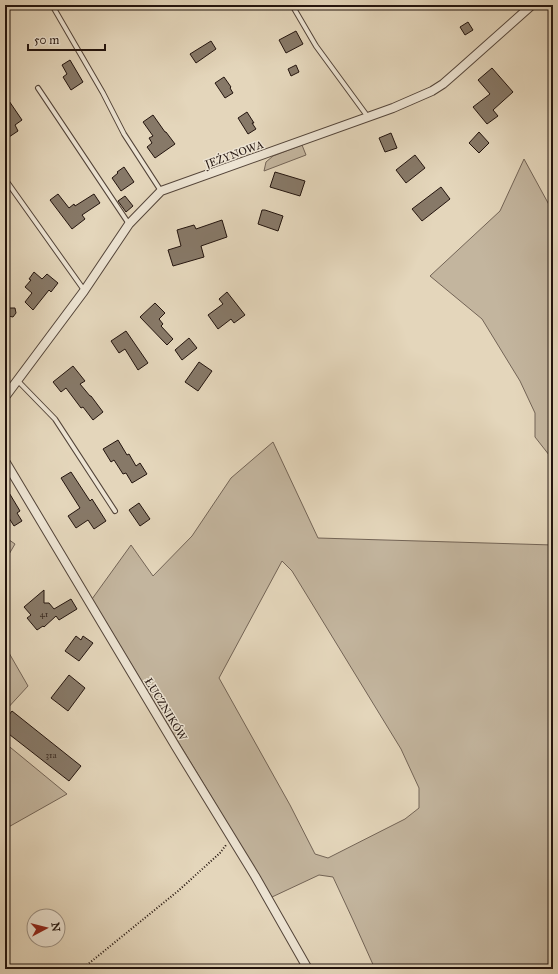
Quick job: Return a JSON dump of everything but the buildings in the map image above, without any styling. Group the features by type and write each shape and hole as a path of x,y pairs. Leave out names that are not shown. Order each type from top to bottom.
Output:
{"street":[{"name":"JEŻYNOWA","path":"5,397 84,290 129,224 161,192 368,117 432,91 443,84 532,5"},
{"name":"ŁUCZNIKÓW","path":"5,461 172,741 259,883 308,969"}],"lane":[{"path":"52,5 103,93 124,134 161,192"},
{"path":"292,5 316,46 368,117"},
{"path":"38,88 129,224"},
{"path":"5,178 84,290"},
{"path":"17,380 55,419 115,511"}],"path":[{"path":"82,969 178,891 220,853 232,838"}],"shaded area":[{"path":"302,145 306,155 264,171 266,162 273,156"},
{"path":"524,159 553,212 553,460 535,437 535,413 520,381 482,319 430,276 500,211"},
{"path":"273,442 318,538 553,545 553,969 375,969 333,877 319,875 272,897 92,599 131,545 153,576 192,536 231,478","holes":["282,561 292,571 401,749 419,788 419,808 405,819 328,858 315,854 290,805 219,678"]},
{"path":"5,537 15,544 5,561"},
{"path":"5,646 28,686 5,711"},
{"path":"5,743 67,794 5,829"}]}
